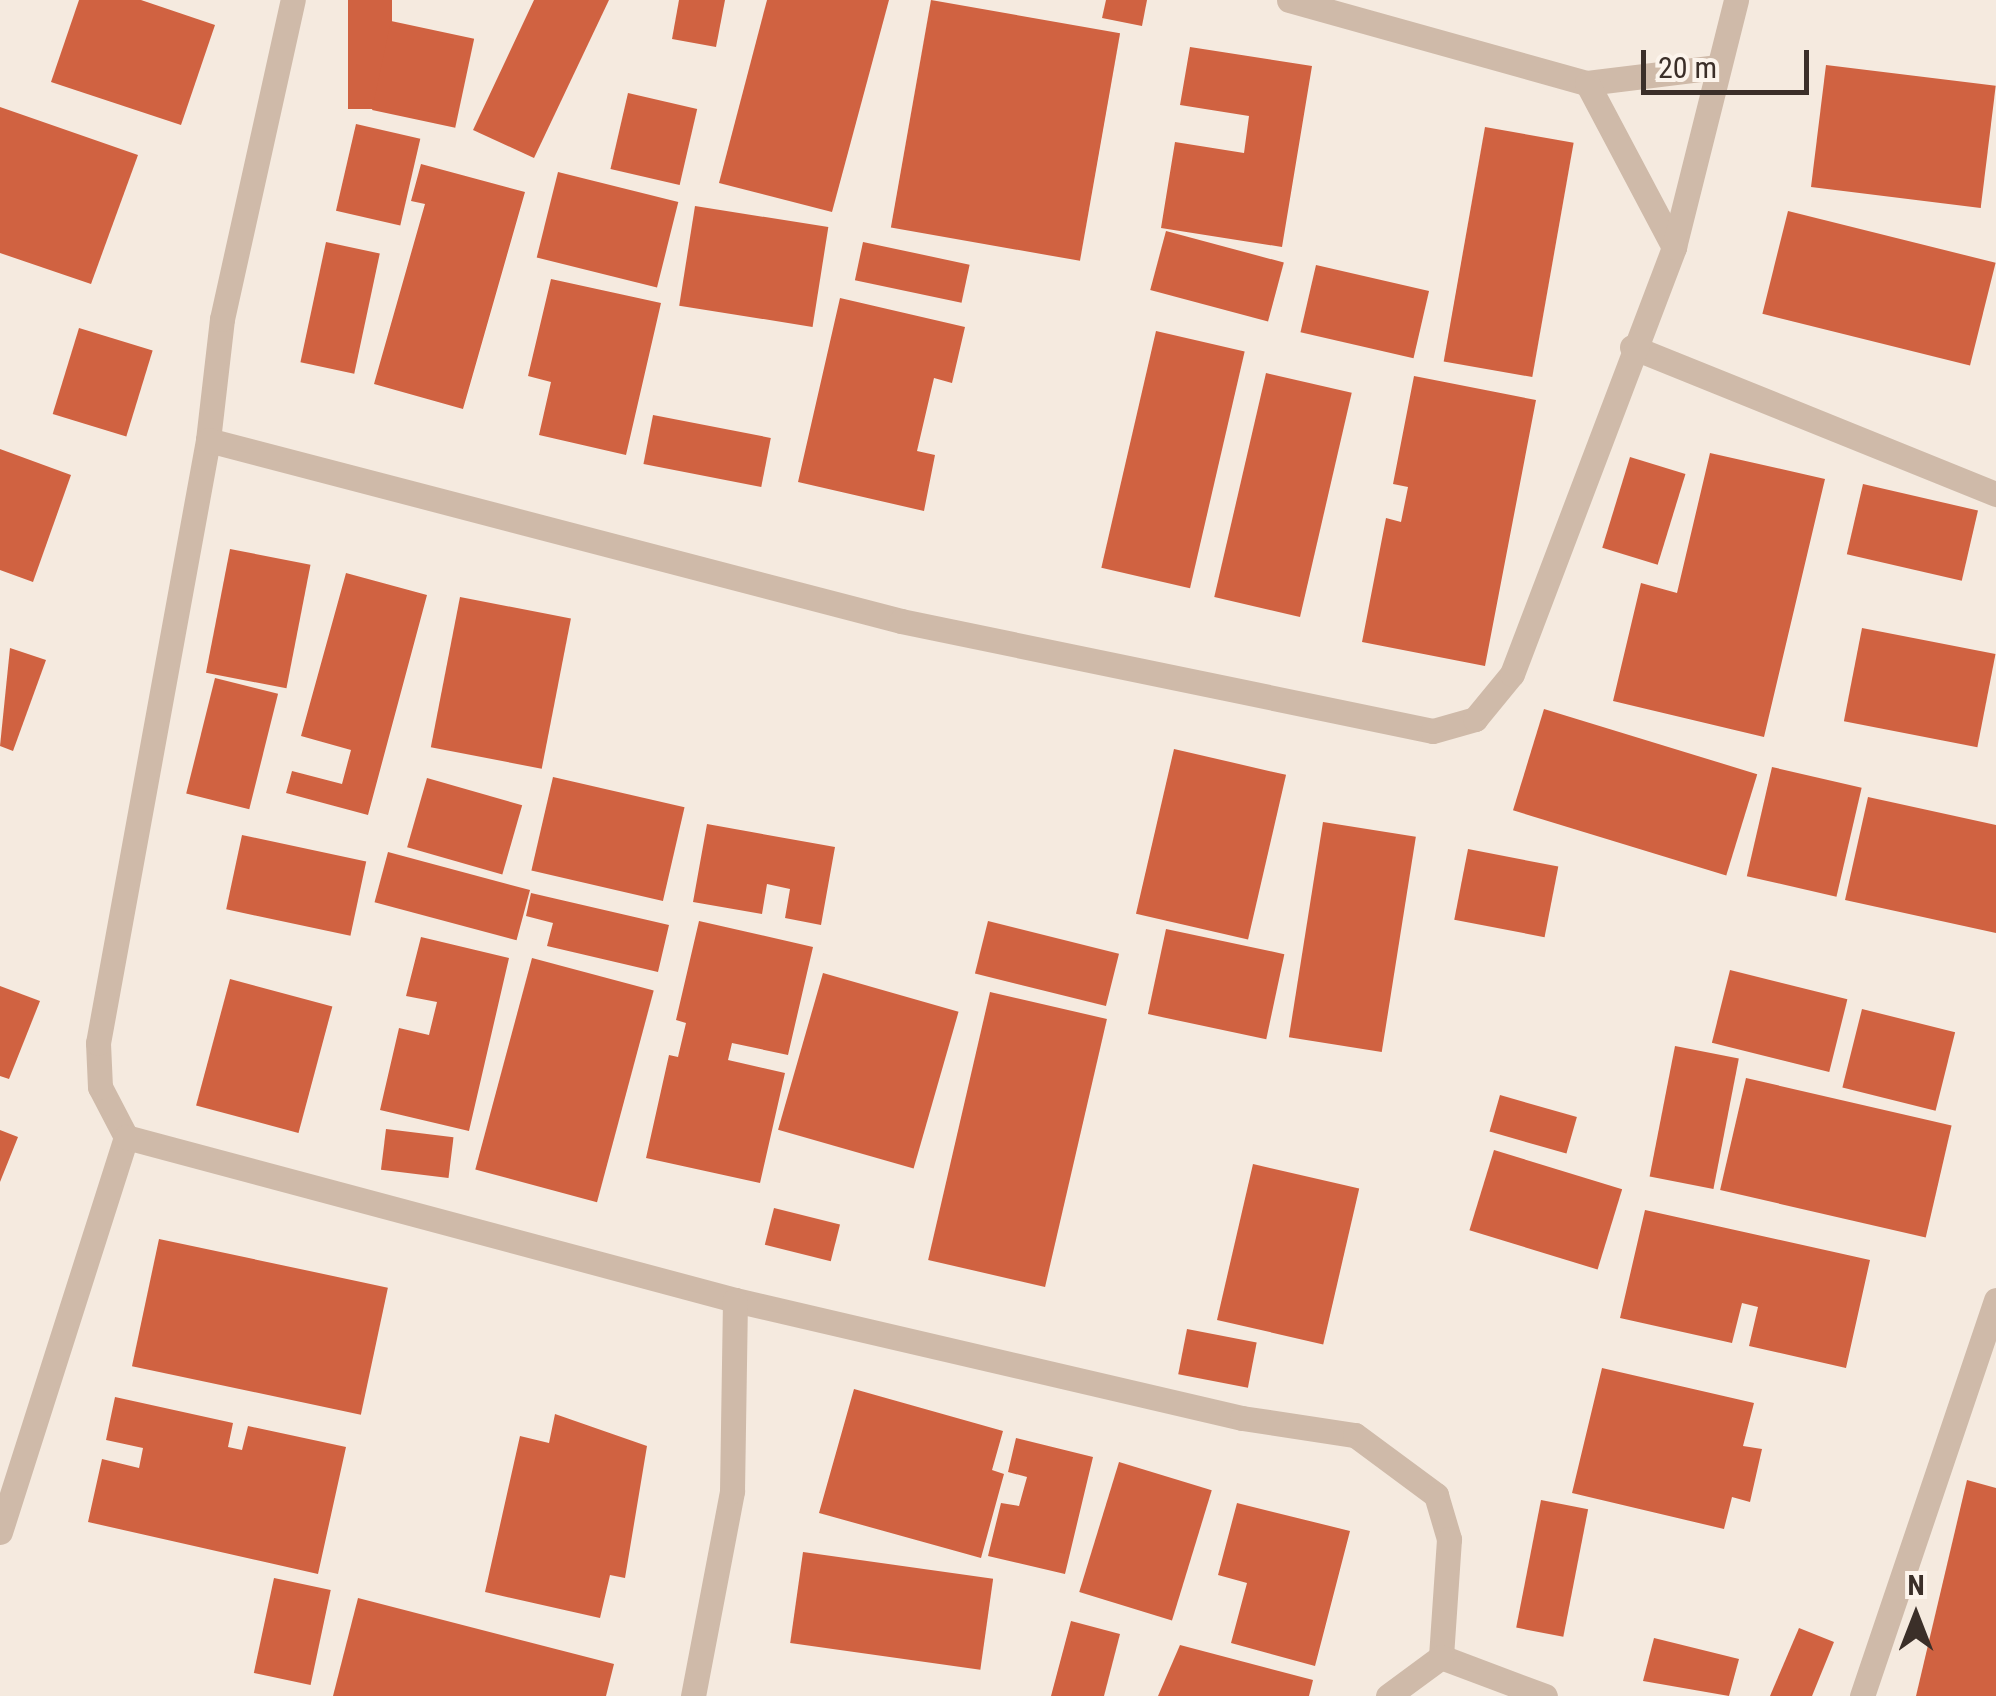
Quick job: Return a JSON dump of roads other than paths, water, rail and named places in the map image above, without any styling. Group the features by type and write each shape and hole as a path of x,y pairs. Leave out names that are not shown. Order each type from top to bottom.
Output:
{"street":[{"path":"0,1532 126,1137 100,1087 98,1042 208,440 222,319 293,0"},
{"path":"1288,0 1587,83 1718,67"},
{"path":"208,440 902,621 1433,730 1475,719 1512,674 1632,347 1674,246 1736,0"},
{"path":"1587,83 1674,246"},
{"path":"1632,347 1996,494"},
{"path":"126,1137 735,1300 1242,1418 1355,1434 1436,1495 1449,1540 1441,1657 1388,1696"},
{"path":"693,1696 732,1491 735,1300"},
{"path":"1862,1696 1996,1300"},
{"path":"1441,1657 1546,1696"}]}
